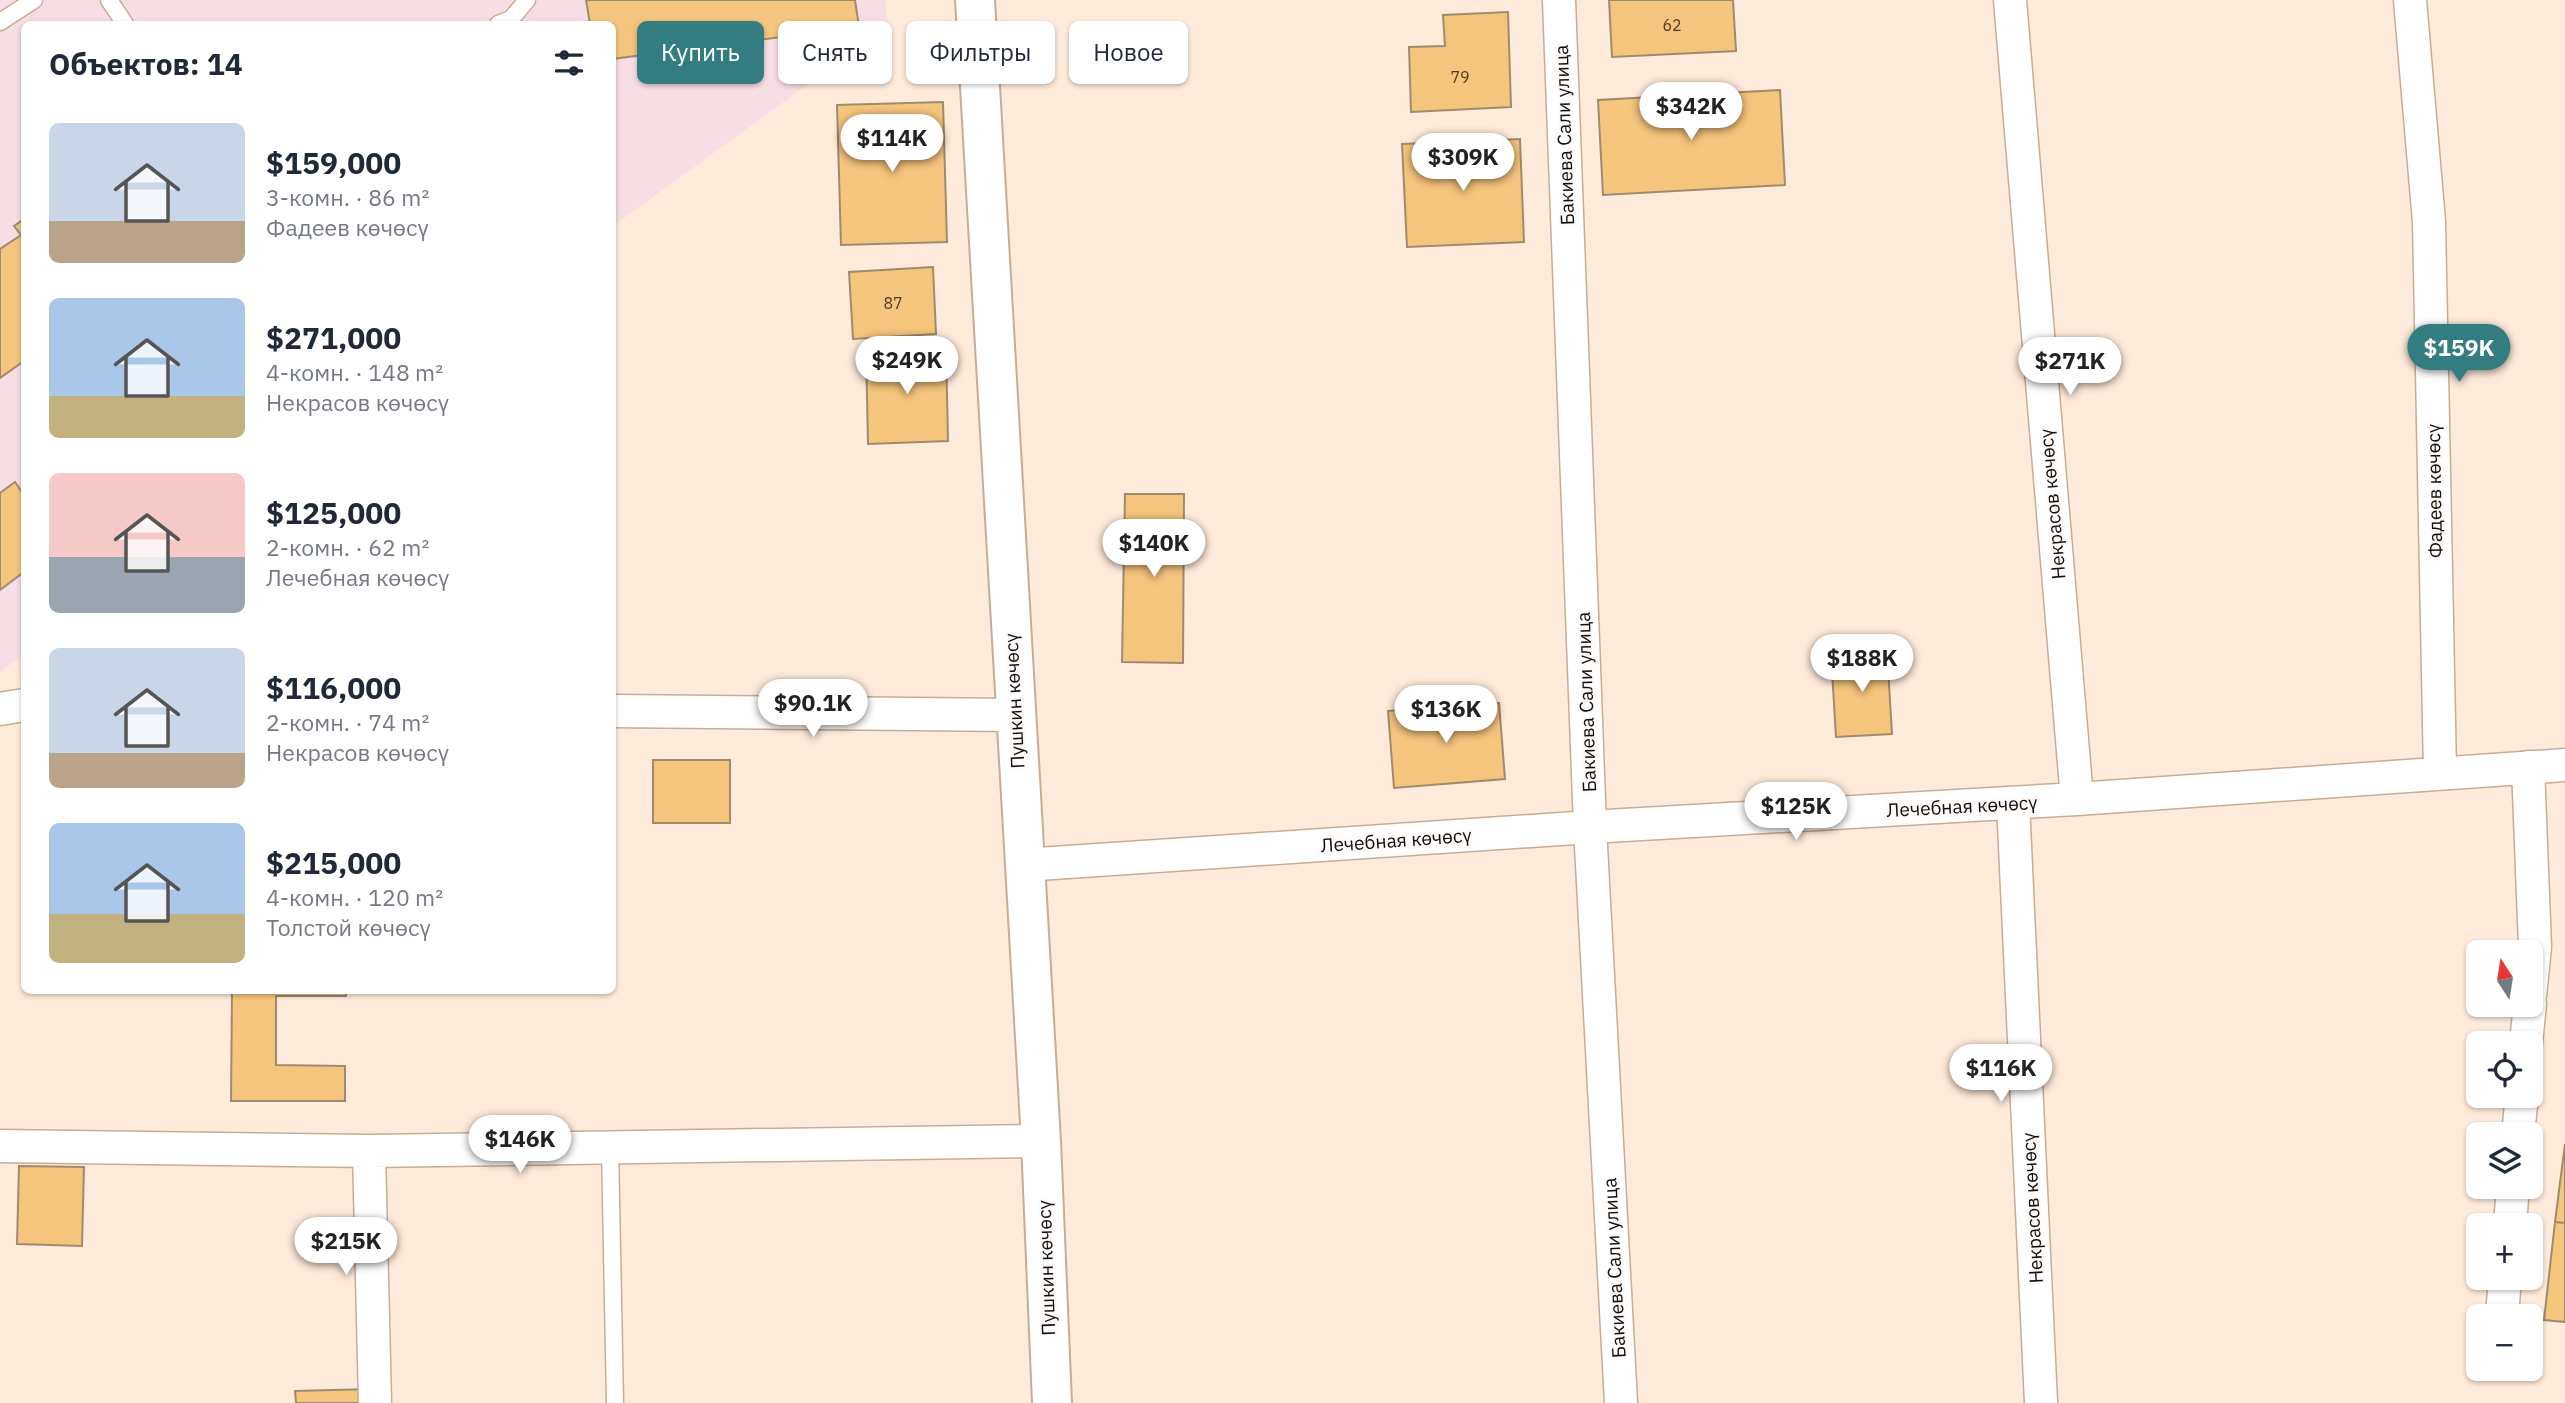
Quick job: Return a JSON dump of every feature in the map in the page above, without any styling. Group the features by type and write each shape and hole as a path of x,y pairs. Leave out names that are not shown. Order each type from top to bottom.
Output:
{"highway":[{"name":"Пушкин көчөсү","path":"975,0 1041,1141 1052,1403"}],"street":[{"name":"Бакиева Сали улица","path":"1559,0 1591,827 1621,1403"},
{"name":"Некрасов көчөсү","path":"2010,0 2077,799"},
{"name":"Фадеев көчөсү","path":"2410,0 2429,222 2440,772"},
{"path":"0,709 21,705"},
{"path":"616,711 1015,715"},
{"name":"Лечебная көчөсү","path":"1023,865 1591,827 2077,799 2565,765"},
{"path":"2528,767 2535,940"},
{"name":"Некрасов көчөсү","path":"2013,803 2041,1403"},
{"path":"0,1146 369,1151 1041,1141"},
{"path":"369,1151 375,1403"}],"lane":[{"path":"0,22 34,0"},
{"path":"109,0 123,21"},
{"path":"505,21 527,0"},
{"path":"610,1148 615,1403"}],"shaded area":[{"path":"0,0 885,0 887,21 778,21 778,84 808,84 616,224 616,21 21,21 21,656 0,672"}],"building":[{"path":"586,0 855,0 858,21 778,21 778,37 764,39 764,21 637,21 637,56 616,58 616,21 590,21"},
{"path":"1609,0 1733,0 1736,51 1612,57"},
{"path":"1508,12 1511,107 1411,112 1409,47 1445,46 1443,15"},
{"path":"1780,90 1785,185 1603,195 1598,100"},
{"path":"943,102 947,242 841,245 837,105"},
{"path":"1520,139 1524,242 1407,247 1402,144"},
{"path":"21,221 21,235 14,226"},
{"path":"21,235 21,363 0,378 0,249"},
{"path":"933,267 936,334 853,339 849,272"},
{"path":"946,349 948,441 868,444 866,351"},
{"path":"15,482 21,491 21,574 0,590 0,493"},
{"path":"1125,494 1184,494 1183,663 1122,662"},
{"path":"1887,651 1892,734 1836,737 1831,655"},
{"path":"1499,703 1505,779 1394,788 1388,711"},
{"path":"653,760 730,760 730,823 653,823"},
{"path":"232,994 346,994 276,996 276,1065 345,1066 345,1101 231,1101"},
{"path":"2565,1144 2565,1223 2555,1222"},
{"path":"19,1166 84,1167 82,1246 17,1244"},
{"path":"2555,1222 2565,1223 2565,1322 2544,1320"},
{"path":"370,1389 371,1403 296,1403 295,1391"}]}
